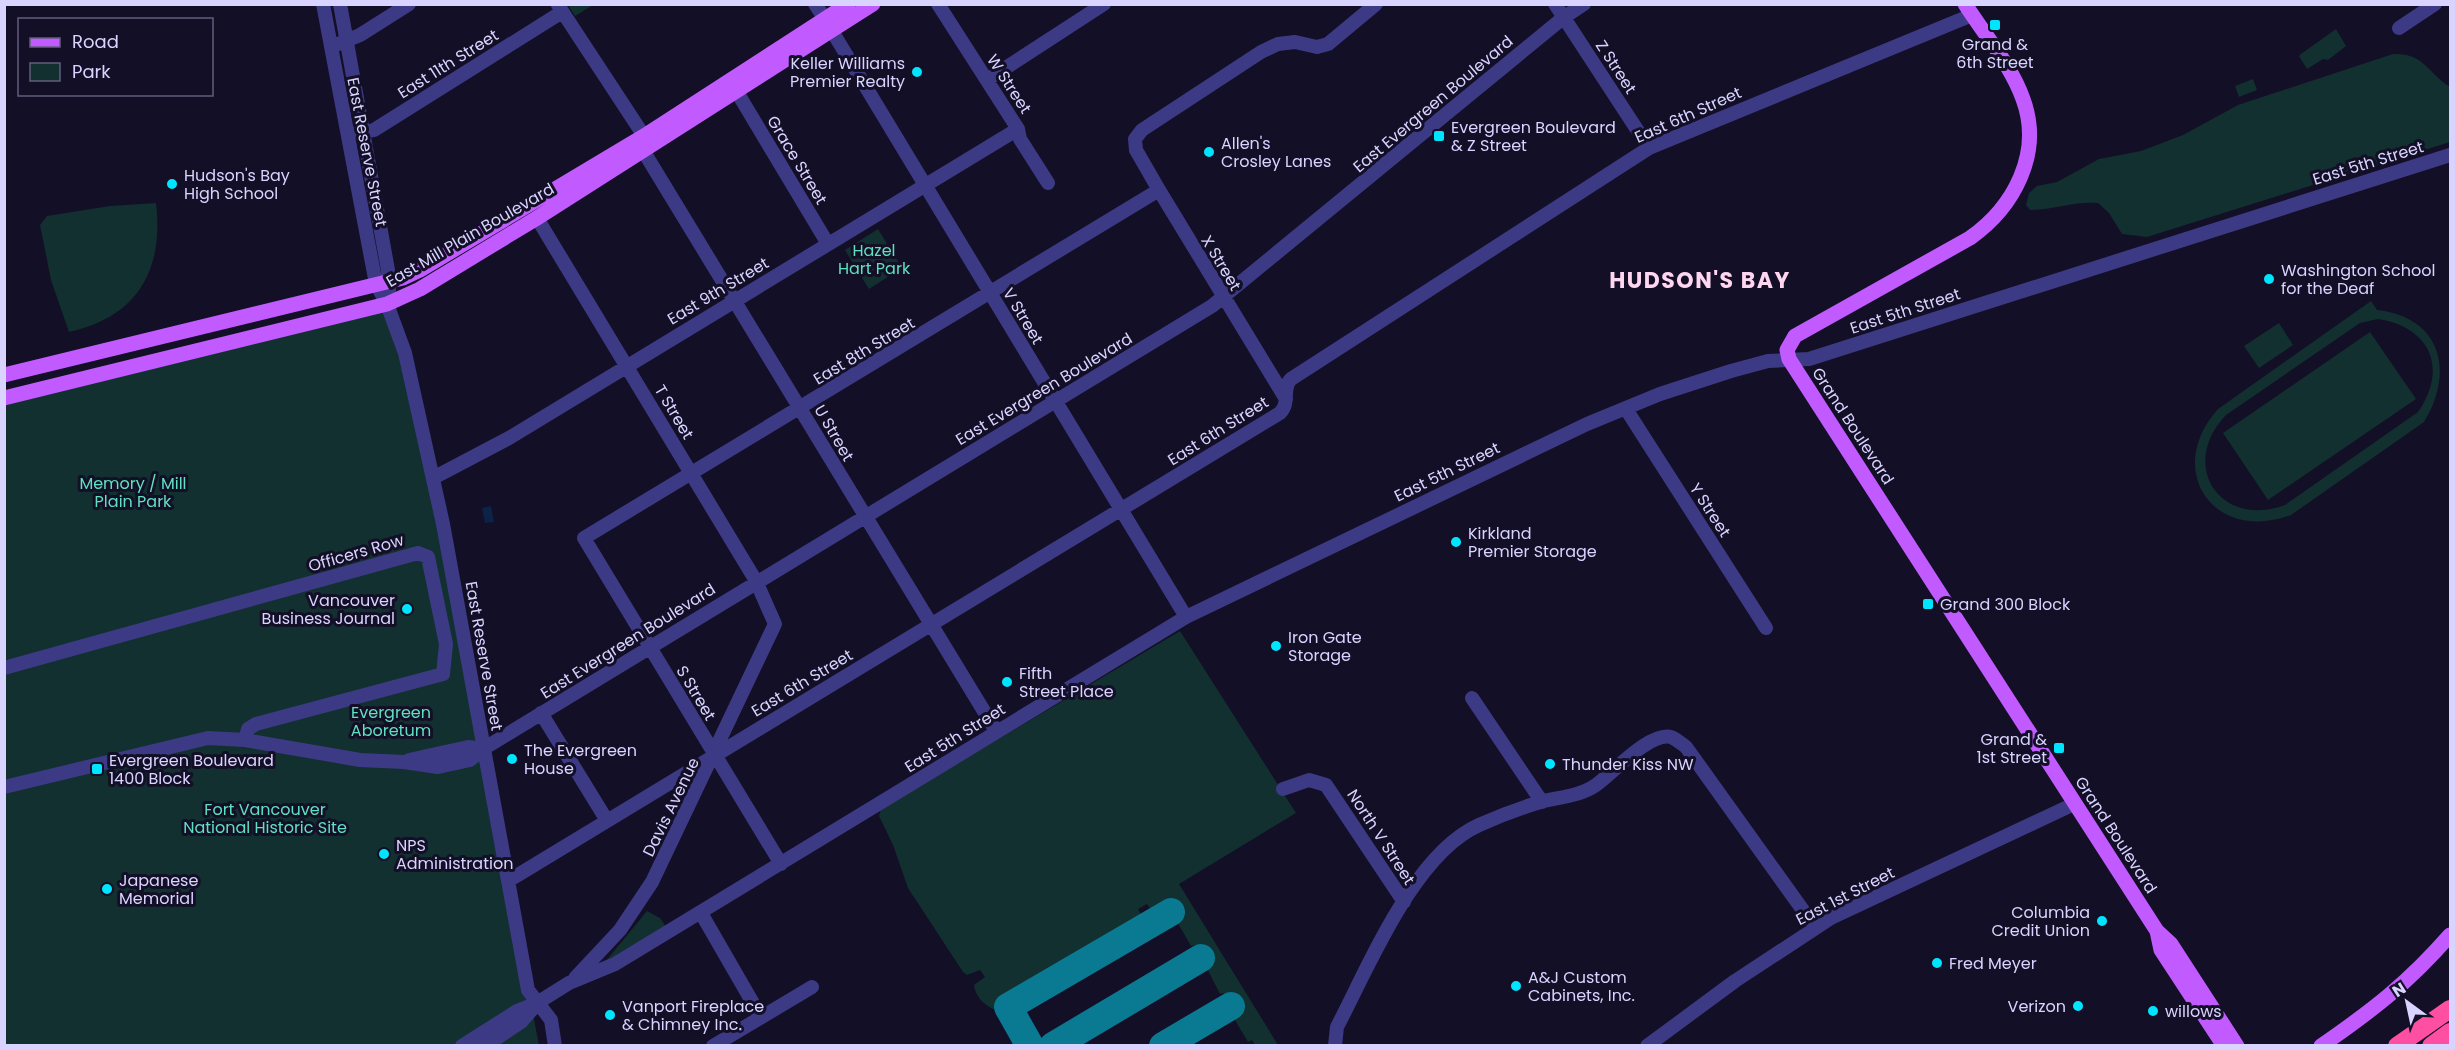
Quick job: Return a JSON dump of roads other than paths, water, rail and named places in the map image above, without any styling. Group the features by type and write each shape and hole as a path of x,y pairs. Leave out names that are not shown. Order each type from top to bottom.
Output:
{"highway":[{"path":"2397,1046 2451,1009"},
{"path":"2431,1046 2451,1032"}],"main road":[{"name":"East Mill Plain Boulevard","path":"4,398 387,304 420,289 644,152 737,92 829,25 848,4"},
{"name":"East Mill Plain Boulevard","path":"4,375 383,283 437,262 829,25 873,4"},
{"name":"Grand Boulevard","path":"1969,10 2017,86 2027,110 2028,151 2017,188 1994,218 1970,238 1795,336 1787,350 1790,359 2074,804 2157,931 2171,944 2237,1046"},
{"name":"Grand Boulevard","path":"2157,931 2161,950 2224,1046"},
{"path":"2321,1046 2387,1000 2451,935"}],"street":[{"name":"East Reserve Street","path":"322,4 347,135 387,304 405,353 433,477 528,990 551,1020 555,1046"},
{"name":"East Reserve Street","path":"340,4 363,132 383,283"},
{"path":"330,46 346,42 409,4"},
{"name":"V Street","path":"815,4 1186,617"},
{"name":"W Street","path":"938,4 1018,129 1020,139 1048,183"},
{"path":"987,80 1104,4"},
{"name":"X Street","path":"1287,401 1159,190 1136,150 1134,139 1142,130 1261,52 1278,44 1294,42 1317,47 1328,44 1376,4"},
{"name":"Z Street","path":"1555,4 1649,148"},
{"name":"East Evergreen Boulevard","path":"4,787 199,739 244,740 360,760 404,762 438,767 470,760 483,749 756,581 1193,318 1222,297 1563,18 1584,4"},
{"path":"2399,28 2434,4"},
{"path":"560,8 644,136"},
{"name":"East 11th Street","path":"347,135 374,130 560,8"},
{"name":"East 6th Street","path":"508,881 606,819 1280,413 1287,401 1285,387 1291,379 1649,148 1969,10"},
{"name":"Grace Street","path":"737,92 828,244"},
{"name":"East 9th Street","path":"433,477 509,438 1018,129"},
{"name":"U Street","path":"644,152 996,731"},
{"name":"East 5th Street","path":"462,1046 517,1011 537,1003 569,983 615,964 1186,617 1533,450 1626,409 1731,371 1768,361 1809,359 2450,155"},
{"name":"East 8th Street","path":"584,538 991,294 1159,190"},
{"name":"T Street","path":"537,218 756,581 771,612 774,627"},
{"name":"Y Street","path":"1626,409 1766,628"},
{"name":"S Street","path":"584,538 781,864"},
{"name":"Officers Row","path":"4,668 418,553 428,557 446,644 443,674 256,724 248,729 244,740"},
{"name":"Davis Avenue","path":"569,983 620,930 652,882 715,755 774,627"},
{"path":"1472,698 1542,802"},
{"path":"541,713 606,819"},
{"path":"1404,902 1428,866 1455,840 1478,825 1542,802 1574,796 1594,786 1653,740 1672,737 1686,747 1815,927"},
{"name":"North V Street","path":"1283,789 1309,780 1326,785 1404,902 1337,1027 1335,1046"},
{"name":"East 1st Street","path":"1647,1046 1735,981 1815,927 2074,804"},
{"path":"701,913 761,1017"},
{"path":"713,1046 812,987"},
{"name":"East 5th Street","path":"485,1046 520,1022 537,1003"}],"water":[{"path":"491,506 494,522 485,523 482,508"}],"place":[{"name":"Grand & 6th Street","path":"1995,25"},
{"name":"Keller Williams Premier Realty","path":"917,72"},
{"name":"Evergreen Boulevard & Z Street","path":"1439,136"},
{"name":"Allen's Crosley Lanes","path":"1209,152"},
{"name":"Hudson's Bay High School","path":"172,184"},
{"name":"Washington School for the Deaf","path":"2269,279"},
{"name":"Kirkland Premier Storage","path":"1456,542"},
{"name":"Grand 300 Block","path":"1928,604"},
{"name":"Vancouver Business Journal","path":"407,609"},
{"name":"Iron Gate Storage","path":"1276,646"},
{"name":"Fifth Street Place","path":"1007,682"},
{"name":"Grand & 1st Street","path":"2059,748"},
{"name":"The Evergreen House","path":"512,759"},
{"name":"Thunder Kiss NW","path":"1550,764"},
{"name":"Evergreen Boulevard 1400 Block","path":"97,769"},
{"name":"NPS Administration","path":"384,854"},
{"name":"Japanese Memorial","path":"107,889"},
{"name":"Columbia Credit Union","path":"2102,921"},
{"name":"Fred Meyer","path":"1937,963"},
{"name":"A&J Custom Cabinets, Inc.","path":"1516,986"},
{"name":"Verizon","path":"2078,1006"},
{"name":"willows","path":"2153,1011"},
{"name":"Vanport Fireplace & Chimney Inc.","path":"610,1015"}],"district":[{"name":"HUDSON'S BAY","path":"1700,280"}],"park label":[{"name":"Hazel Hart Park","path":"874,259"},
{"name":"Memory / Mill Plain Park","path":"133,492"},
{"name":"Evergreen Aboretum","path":"391,721"},
{"name":"Fort Vancouver National Historic Site","path":"265,818"}]}
